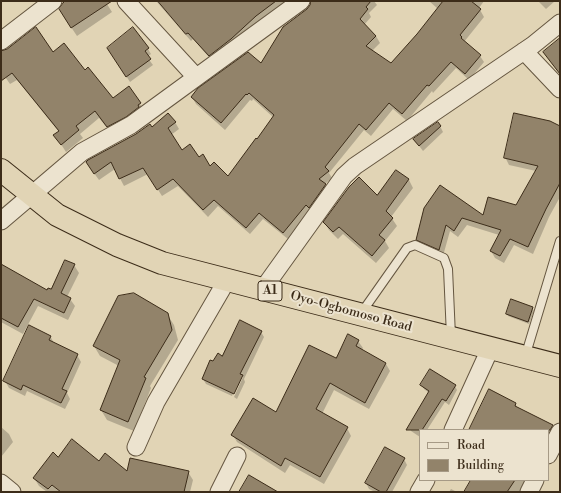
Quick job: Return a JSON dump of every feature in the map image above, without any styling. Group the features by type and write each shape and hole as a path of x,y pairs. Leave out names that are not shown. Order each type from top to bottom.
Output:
{"highway":[{"name":"Oyo-Ogbomoso Road","path":"1,170 57,215 117,245 162,263 560,366"}],"street":[{"path":"1,41 53,1"},
{"path":"126,1 196,77"},
{"path":"1,222 82,152 131,125 301,1"},
{"path":"263,289 344,176 355,166 524,51 560,23"},
{"path":"524,51 560,89"},
{"path":"136,447 156,402 227,280"},
{"path":"453,429 490,349"},
{"path":"549,453 560,432"},
{"path":"220,492 237,456"},
{"path":"419,492 425,481"},
{"path":"1,483 12,492"}],"lane":[{"path":"525,358 560,241"},
{"path":"360,315 407,248 415,245 444,258 448,269 451,339"}],"building":[{"path":"65,1 112,1 71,28 59,9"},
{"path":"158,1 276,1 209,56 188,33 186,34"},
{"path":"311,1 371,1 366,7 368,9 360,19 376,36 366,46 391,63 417,34 443,1 471,1 481,9 460,35 462,37 461,38 481,55 465,74 451,62 429,86 427,85 402,114 389,103 366,130 359,124 325,167 329,171 319,179 326,184 309,208 306,205 283,233 259,213 246,228 214,200 203,210 173,179 157,190 143,168 119,179 111,162 94,174 86,162 88,160 136,134 150,124 152,127 168,113 176,122 168,128 182,150 190,144 199,157 203,154 210,166 214,162 228,176 274,115 249,93 247,95 246,94 221,123 191,97 198,88 248,52 261,63 283,27 307,9"},
{"path":"36,27 53,52 64,43 85,70 88,67 113,98 129,86 141,103 138,105 139,107 126,117 107,127 95,111 76,126 79,130 61,145 53,135 59,131 12,73 1,81 1,51 7,49"},
{"path":"133,27 149,48 145,51 151,59 126,77 107,48"},
{"path":"560,38 560,74 543,52"},
{"path":"514,113 550,121 560,126 560,183 528,247 510,239 500,256 490,251 501,230 462,218 454,231 446,225 439,250 416,240 424,208 440,185 483,215 488,197 516,205 538,166 504,158"},
{"path":"438,122 441,126 419,146 413,139"},
{"path":"396,170 409,179 386,211 393,218 379,235 385,240 372,256 339,227 333,232 323,222 349,187 359,177 377,195"},
{"path":"65,260 75,264 61,293 71,298 64,313 34,299 18,327 1,318 1,264 47,290 48,288 51,289"},
{"path":"134,293 168,313 172,330 144,377 146,378 128,422 100,410 120,360 93,346 118,296"},
{"path":"511,299 533,307 528,322 506,314"},
{"path":"240,320 262,331 240,374 243,375 234,394 202,379 210,360 213,361 218,353 222,356"},
{"path":"29,325 51,336 49,340 78,354 62,389 67,391 61,403 23,385 21,390 3,381"},
{"path":"348,334 359,340 356,346 386,363 365,403 330,383 316,409 348,427 320,477 285,458 281,466 231,435 253,398 276,412 309,345 336,358"},
{"path":"430,369 456,385 446,401 442,399 423,429 406,430 429,391 420,385"},
{"path":"489,389 516,403 515,406 553,425 550,430 469,429"},
{"path":"72,439 99,461 105,453 127,471 130,458 189,471 184,492 61,492 52,485 48,489 33,478 53,452 58,457"},
{"path":"385,447 405,458 386,492 381,492 365,483"},
{"path":"249,475 278,492 239,492"},
{"path":"470,481 514,481 507,492 464,492"}]}
